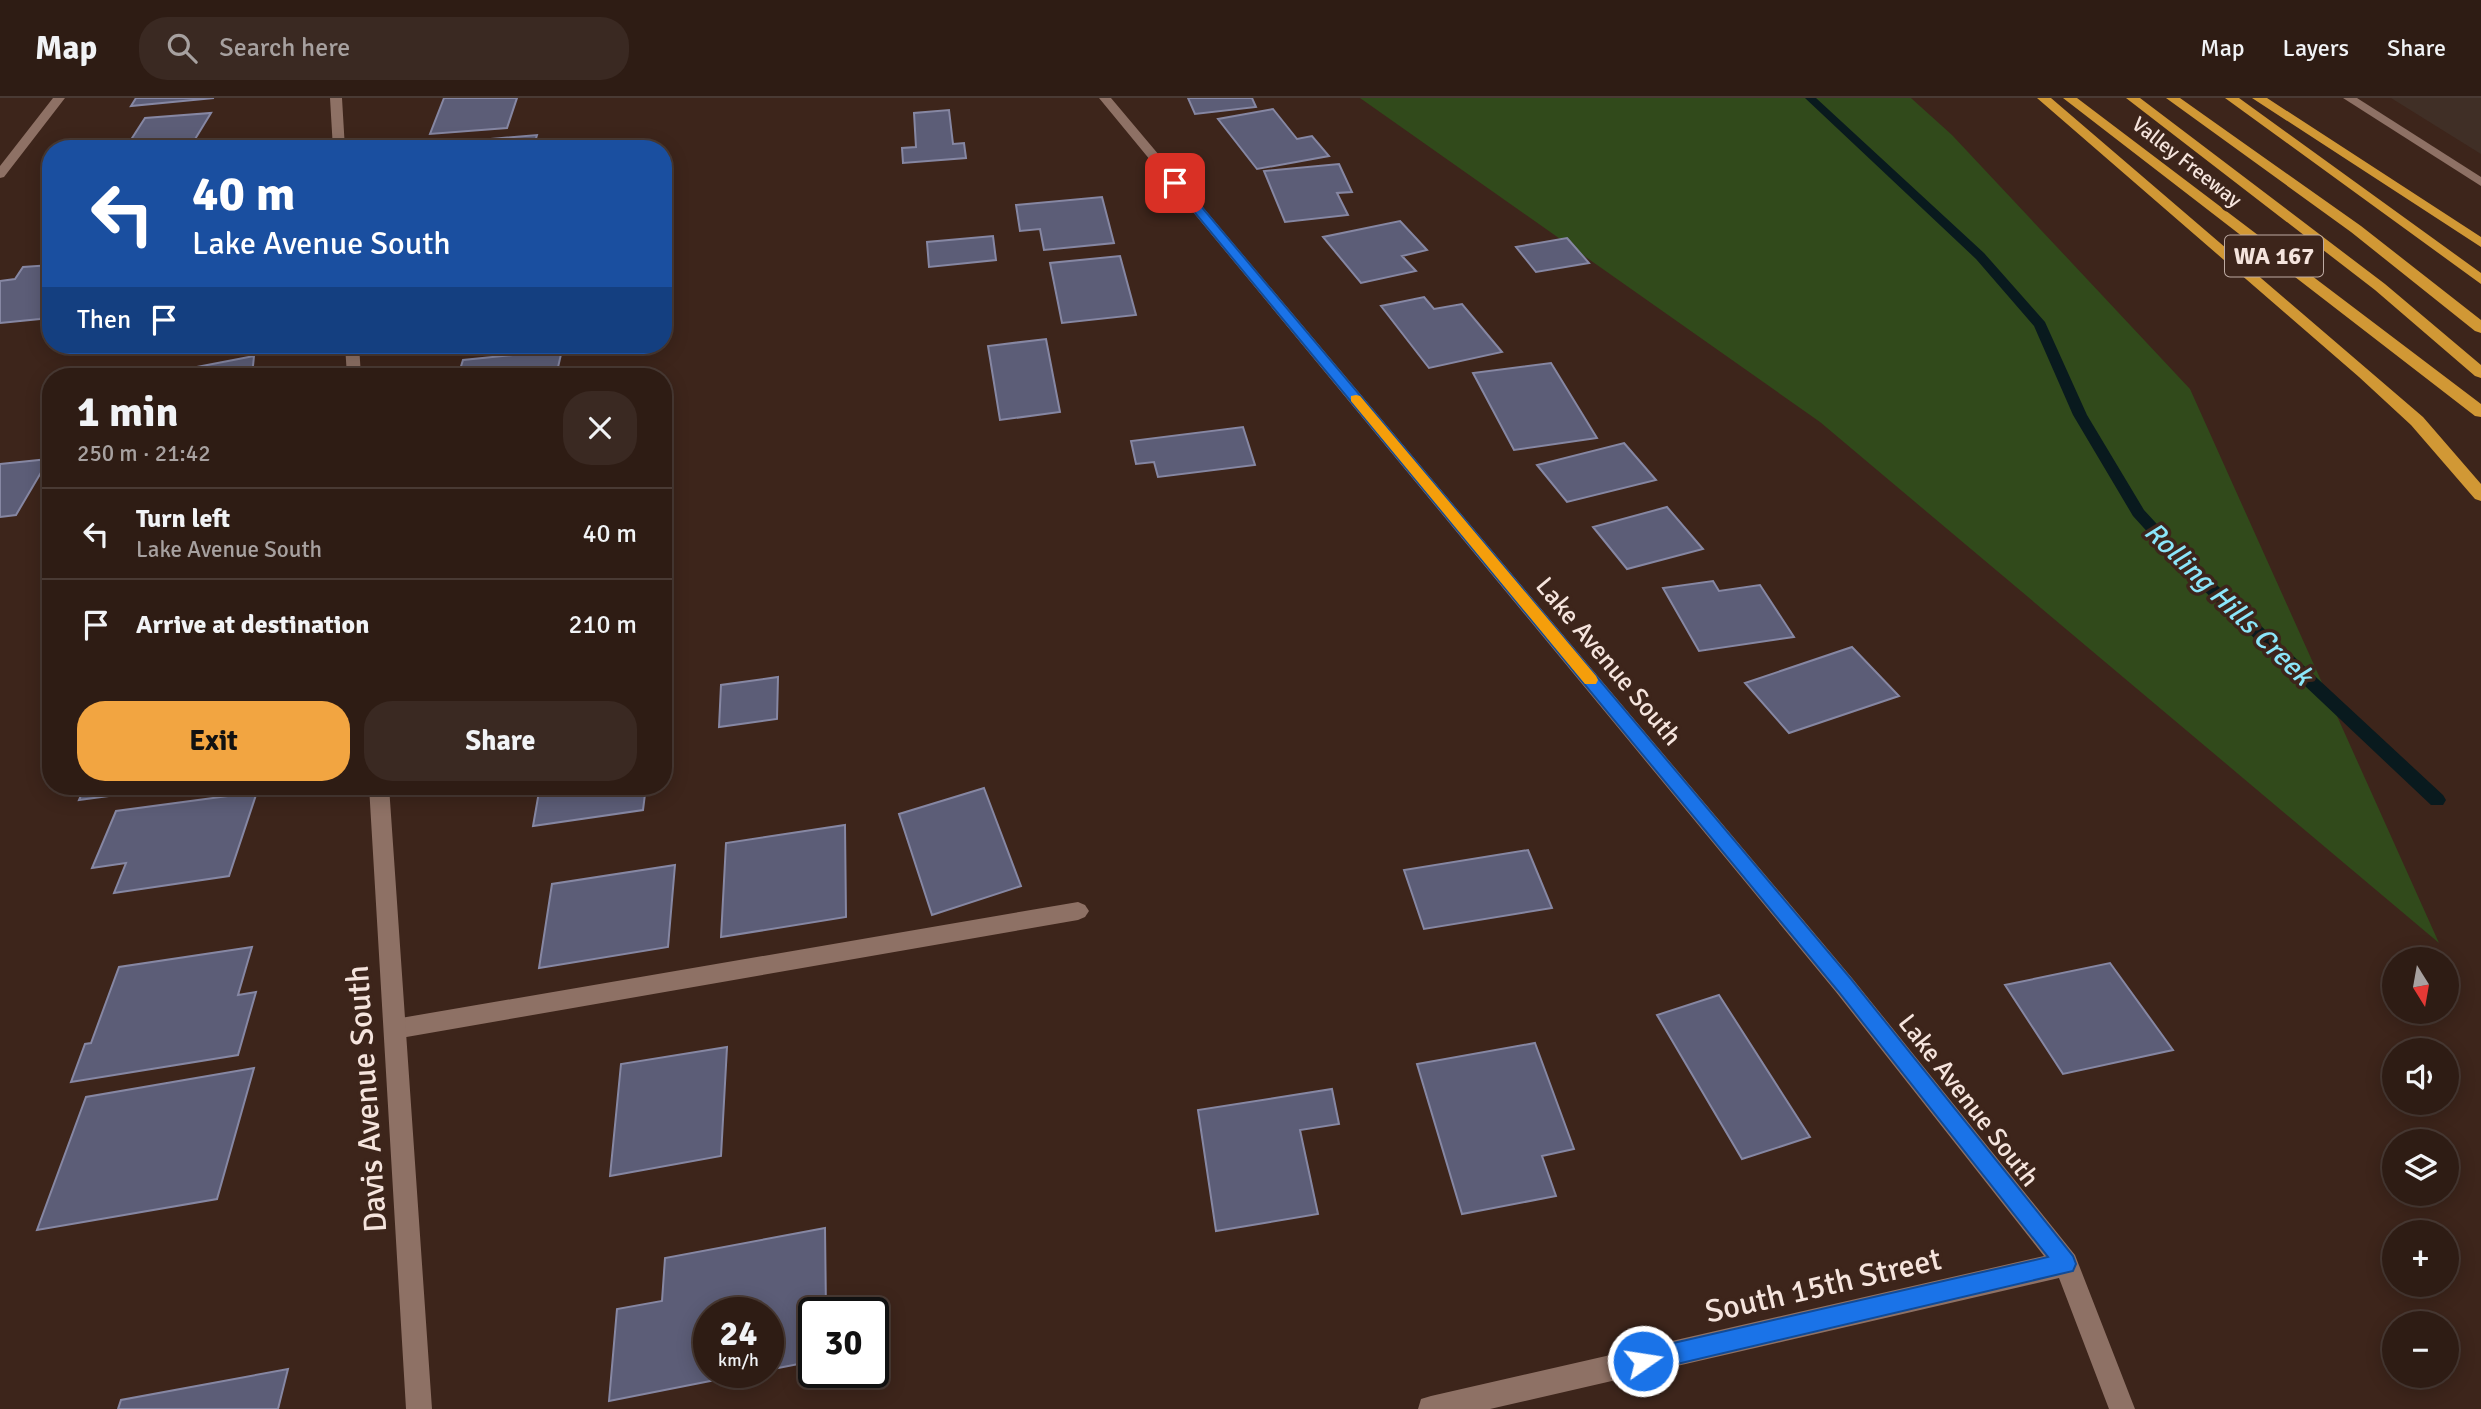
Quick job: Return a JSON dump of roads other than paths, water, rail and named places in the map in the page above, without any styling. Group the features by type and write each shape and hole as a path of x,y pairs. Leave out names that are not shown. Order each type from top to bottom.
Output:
{"highway":[{"path":"2043,98 2417,421 2481,495"},
{"name":"Valley Freeway","path":"2069,98 2481,411"},
{"path":"2132,98 2381,287 2481,373"},
{"path":"2172,98 2428,283 2481,328"},
{"path":"2231,98 2481,280"},
{"path":"2258,98 2481,243"}],"street":[{"path":"0,174 60,98"},
{"path":"336,98 338,140"},
{"name":"Lake Avenue South","path":"1105,98 1844,985 2066,1264 2122,1409"},
{"path":"2349,98 2481,182"},
{"name":"Davis Avenue South","path":"380,795 419,1409"},
{"path":"395,1028 1079,911"},
{"name":"South 15th Street","path":"1431,1409 2066,1264"}],"waterway":[{"name":"Rolling Hills Creek","path":"1810,98 1980,256 2040,325 2080,415 2138,513 2186,565 2437,800"}]}
